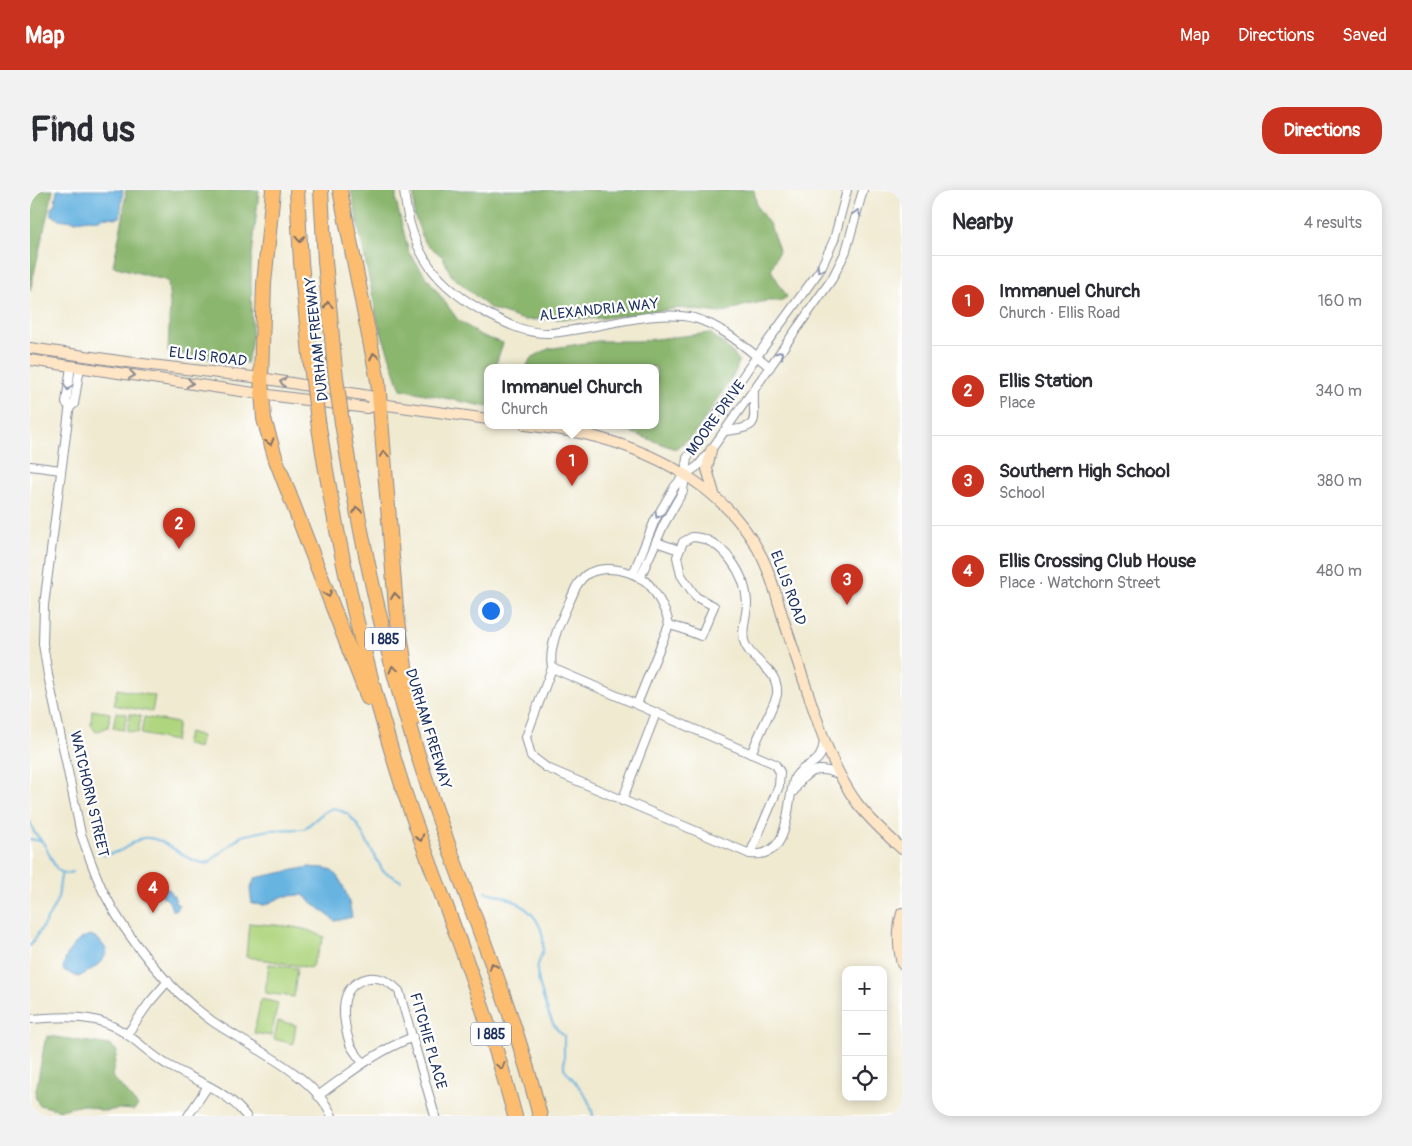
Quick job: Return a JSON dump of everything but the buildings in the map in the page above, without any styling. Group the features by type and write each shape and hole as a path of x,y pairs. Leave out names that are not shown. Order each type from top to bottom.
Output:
{"highway":[{"path":"273,190 264,284 261,378 264,419 276,460 404,792"},
{"name":"DURHAM FREEWAY","path":"297,190 302,281 318,420 335,524 357,624 379,709 404,792 481,1002 515,1116"},
{"name":"DURHAM FREEWAY","path":"321,190 327,288 342,423 366,554 389,653 419,760 449,849 504,995 540,1116"},
{"path":"340,190 377,369 393,576 400,640 421,743 449,849"}],"main road":[{"name":"ELLIS ROAD","path":"30,348 126,362 261,378 369,396 380,404"},
{"path":"30,354 66,357 77,354"},
{"name":"ELLIS ROAD","path":"30,360 367,408 380,404 484,419"},
{"path":"76,367 81,362 118,365 126,362"},
{"name":"ELLIS ROAD","path":"552,429 586,434 643,453 686,475 716,498 736,518 762,558 774,587 824,739 841,776 858,804 902,849"},
{"path":"711,450 708,469 716,498"},
{"path":"902,913 899,923 898,940 902,964"}],"street":[{"name":"ALEXANDRIA WAY","path":"404,190 413,236 435,274 443,284 471,305 509,325 523,331 549,333 649,317 693,318 707,323 730,336 770,367"},
{"name":"MOORE DRIVE","path":"686,475 687,458 824,263 834,240 847,190"},
{"name":"MOORE DRIVE","path":"686,475 698,466 711,450 832,279 842,260 863,190"},
{"name":"WATCHORN STREET","path":"76,367 66,403 70,408 44,605 44,644 48,674 81,834 94,870 117,917 135,944 168,982 189,1002 236,1038 286,1067 304,1081 318,1096 332,1116"},
{"path":"724,431 746,428 753,423 755,413 754,390"},
{"path":"30,466 61,470"},
{"path":"636,576 683,491 686,475"},
{"path":"636,576 655,520 675,486 686,475"},
{"path":"669,625 684,628 701,636 714,606 696,597 681,575 678,550 683,542 692,537 712,544 726,556 739,573 747,602 744,641 750,653 771,671 776,682 777,693 751,754"},
{"path":"656,542 678,550"},
{"path":"636,704 669,625 667,616 651,588 636,576 615,569 589,573 584,576 576,587 552,645 550,660 552,668 526,737 531,756 547,768 750,854 760,856 774,849 781,840 795,777 801,770 820,758 823,752 824,739"},
{"path":"552,668 775,764 781,777 780,786 750,854"},
{"path":"622,801 656,713"},
{"path":"791,798 802,779 811,772 824,770 841,776"},
{"name":"FITCHIE PLACE","path":"363,1063 350,1046 346,1033 344,1003 348,992 354,984 364,978 377,977 390,982 399,991 435,1116"},
{"path":"128,1033 149,1003 168,982"},
{"path":"30,1019 63,1016 87,1018 114,1026 128,1033 165,1063 230,1100 246,1116"},
{"path":"318,1096 363,1063 393,1045 413,1037"},
{"path":"188,1116 208,1086"}],"green space":[{"path":"30,190 53,190 30,291"},
{"path":"126,190 259,190 251,265 252,338 247,363 168,352 170,304 168,281 113,266 123,218"},
{"path":"351,190 396,190 396,201 409,253 458,320 482,336 503,343 496,364 484,364 484,406 401,389 378,323"},
{"path":"414,190 754,190 757,207 770,225 779,250 771,270 787,297 780,301 766,301 721,313 680,308 604,318 524,320 491,309 451,275 443,257 424,242 414,214"},
{"path":"710,333 739,360 736,371 694,435 675,449 633,433 615,429 659,429 659,364 528,364 531,358 548,349 598,341 638,341"},
{"path":"117,689 155,696 152,712 114,705"},
{"path":"92,710 110,713 108,727 96,732 91,725"},
{"path":"116,712 127,714 124,730 113,728"},
{"path":"130,714 141,716 138,733 127,731"},
{"path":"144,717 178,723 175,741 141,734"},
{"path":"189,732 202,736 198,748 185,744"},
{"path":"249,923 297,928 324,937 311,968 246,957"},
{"path":"269,964 297,968 294,997 265,993"},
{"path":"261,999 278,1003 271,1036 254,1033"},
{"path":"278,1021 296,1025 293,1044 274,1039"},
{"path":"48,1036 110,1045 117,1051 112,1076 138,1106 134,1110 104,1111 83,1105 61,1110 39,1105 35,1096 45,1041"}],"water":[{"path":"57,190 123,190 120,217 75,221 58,219 51,214"},
{"path":"309,867 328,869 338,877 345,890 352,917 335,921 303,895 284,896 265,905 252,904 250,889 255,878"},
{"path":"164,889 171,891 171,896 173,895 176,900 174,902 179,905 177,910 172,910 169,901 162,896"},
{"path":"90,935 100,941 107,951 103,959 91,970 78,977 63,970 71,948 80,940"}],"waterway":[{"path":"104,855 119,851 140,839 151,838 159,840 192,859 208,863 241,836 269,830 304,829 332,808 348,814 357,824 383,871 401,881"},
{"path":"30,822 34,832 44,844 59,871 66,874 73,872"},
{"path":"30,839 40,841"},
{"path":"30,946 46,922 58,897 62,873"},
{"path":"485,892 496,894 517,903 534,916 539,925 543,936 543,948 537,970 543,998 554,1025 564,1036 564,1068 586,1096 593,1116"}],"place":[{"name":"Immanuel Church","path":"572,486"},
{"name":"Ellis Station","path":"179,549"},
{"name":"Southern High School","path":"847,605"},
{"name":"Ellis Crossing Club House","path":"153,913"}]}
